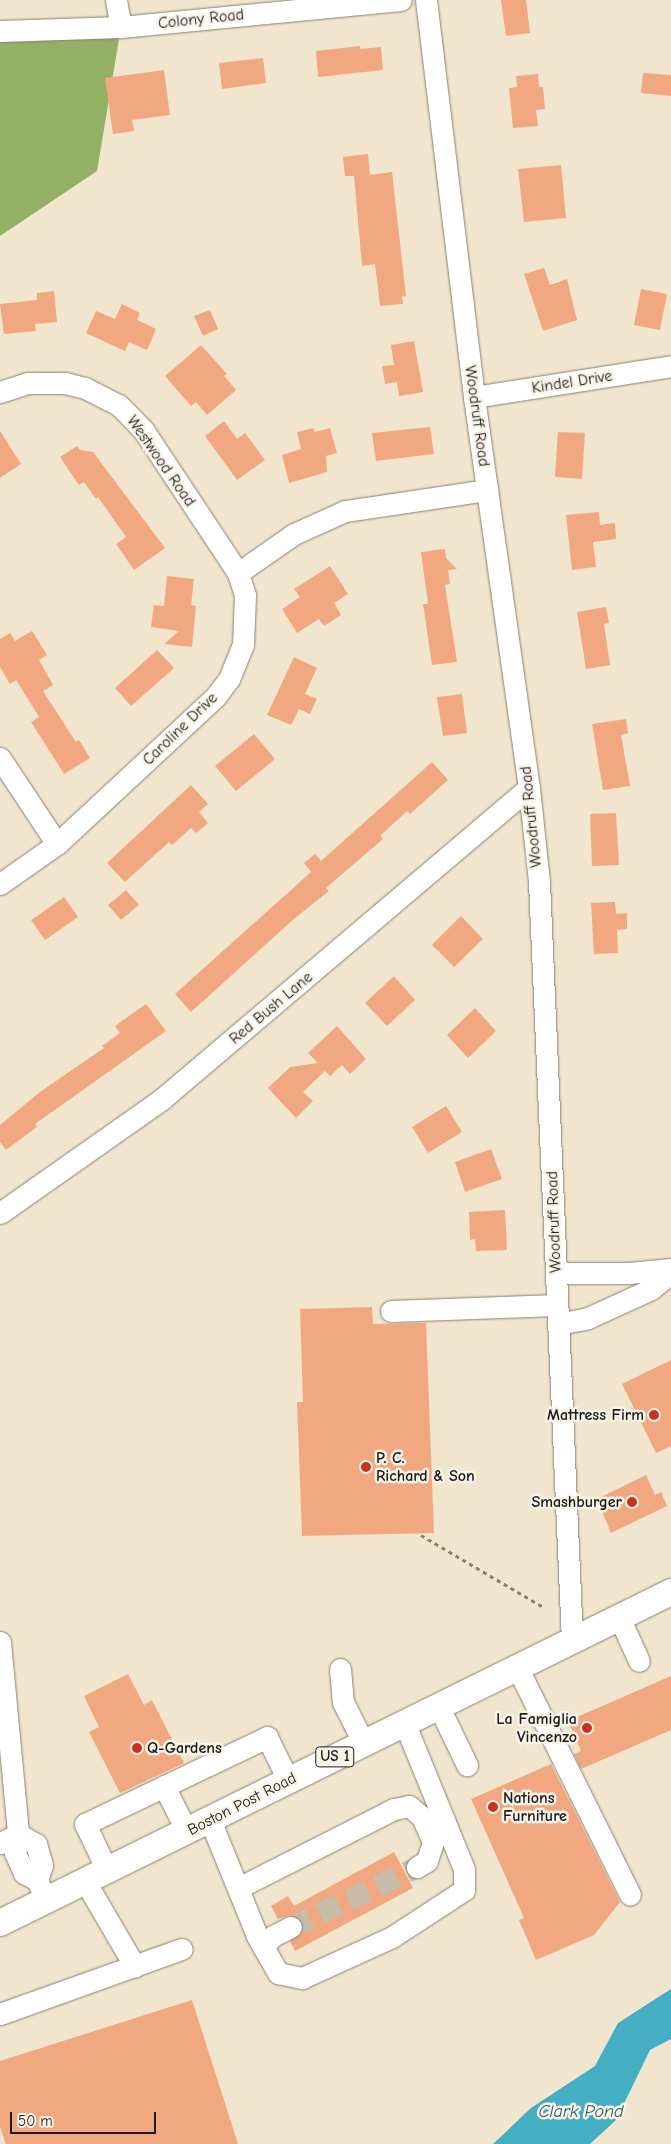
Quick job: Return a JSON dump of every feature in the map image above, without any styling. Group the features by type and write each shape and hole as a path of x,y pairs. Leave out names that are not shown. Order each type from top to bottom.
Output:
{"main road":[{"name":"Boston Post Road","path":"0,1922 42,1890 96,1875 187,1832 363,1742 671,1592"}],"street":[{"path":"116,0 120,27"},
{"name":"Colony Road","path":"0,31 120,27 401,0"},
{"name":"Woodruff Road","path":"426,0 474,398 529,788 547,1014 557,1314 572,1640"},
{"name":"Kindel Drive","path":"474,398 671,366"},
{"name":"Westwood Road","path":"0,392 28,383 65,383 93,391 119,405 144,431 238,573"},
{"path":"238,573 294,534 346,511 487,490"},
{"name":"Caroline Drive","path":"0,884 57,844 216,696 229,679 238,660 246,628 245,595 238,573"},
{"path":"0,758 57,844"},
{"name":"Red Bush Lane","path":"0,1212 162,1100 529,788"},
{"path":"556,1273 671,1271"},
{"path":"391,1311 557,1314 588,1318 651,1289 671,1271"},
{"path":"619,1617 639,1661"},
{"path":"0,1642 9,1838 36,1844 42,1865 42,1890"},
{"path":"517,1667 630,1895"},
{"path":"340,1670 343,1702 363,1742"},
{"path":"438,1705 467,1765"},
{"path":"210,1820 263,1946 278,1973 302,1978 392,1937 464,1890 464,1868 404,1722"},
{"path":"135,1967 108,1924 85,1824 267,1737 288,1782"},
{"path":"164,1786 187,1832"},
{"path":"238,1888 394,1809 408,1806 422,1817 433,1842 427,1861 417,1867"},
{"path":"263,1946 291,1926"},
{"path":"0,2014 182,1949"}],"path":[{"path":"421,1535 543,1607"}],"green space":[{"path":"121,27 97,171 0,236 0,31"}],"water":[{"name":"Clark Pond","path":"671,1989 671,2039 650,2050 616,2120 590,2144 493,2144 531,2108 595,2066 618,2023"}],"building":[{"path":"501,0 526,0 530,33 506,36"},
{"path":"360,46 360,49 381,47 383,70 318,77 316,51"},
{"path":"263,58 266,83 222,89 219,63"},
{"path":"164,70 170,115 132,120 134,131 113,134 105,78"},
{"path":"643,73 671,75 671,96 641,93"},
{"path":"538,74 539,87 543,87 545,109 536,110 538,126 513,128 509,88 517,87 516,76"},
{"path":"368,154 370,175 392,172 406,296 402,297 403,304 380,306 375,264 362,266 354,176 345,176 343,157"},
{"path":"561,165 566,218 524,222 518,169"},
{"path":"544,268 550,285 567,279 577,320 543,331 524,274"},
{"path":"641,289 667,294 660,330 634,325"},
{"path":"54,291 57,322 35,324 36,331 4,334 0,304 37,300 37,293"},
{"path":"122,304 140,313 137,320 156,329 147,350 129,342 125,351 86,333 96,311 115,319"},
{"path":"210,310 218,329 203,336 194,316"},
{"path":"414,341 423,392 399,396 397,382 385,384 382,366 394,365 391,345"},
{"path":"201,345 227,374 224,376 236,390 207,415 196,402 191,406 165,376"},
{"path":"224,421 237,439 245,433 265,460 237,480 205,436"},
{"path":"430,427 434,454 376,461 372,433"},
{"path":"313,428 315,432 330,428 337,453 326,456 327,472 289,483 282,455 301,449 297,432"},
{"path":"0,431 21,464 0,478"},
{"path":"558,432 585,433 582,479 555,477"},
{"path":"77,446 80,450 93,452 165,548 134,570 116,544 126,537 98,497 96,499 84,482 79,485 60,457"},
{"path":"599,512 600,525 615,523 616,539 593,542 596,567 572,570 566,515"},
{"path":"445,549 446,558 457,569 448,570 450,584 445,585 457,662 432,665 423,604 428,604 421,552"},
{"path":"330,566 348,594 334,603 341,615 324,626 319,619 297,633 282,609 300,597 294,589"},
{"path":"167,576 194,579 191,605 196,606 192,647 164,644 179,631 151,627 154,605 164,606"},
{"path":"606,607 609,623 604,624 610,665 586,669 577,612"},
{"path":"32,631 47,655 39,660 53,685 43,691 76,742 79,740 90,758 64,774 31,722 39,717 16,680 10,684 0,667 0,639 10,633 15,641"},
{"path":"157,650 174,668 131,706 115,688"},
{"path":"294,657 317,668 305,694 317,699 310,714 299,709 291,725 267,715"},
{"path":"462,694 467,733 443,736 437,697"},
{"path":"626,719 628,733 621,735 630,786 603,790 592,724"},
{"path":"254,734 275,759 236,791 215,766"},
{"path":"432,762 448,780 410,814 407,811 380,836 383,839 326,888 329,891 295,918 191,1012 175,994 311,872 304,863 315,854 321,861"},
{"path":"191,785 208,804 199,812 208,823 196,833 191,828 172,845 169,842 125,882 107,863"},
{"path":"616,813 619,865 592,866 590,814"},
{"path":"126,890 139,905 121,920 108,905"},
{"path":"64,897 78,917 45,940 31,920"},
{"path":"615,902 616,914 627,913 627,929 617,930 618,953 594,954 591,903"},
{"path":"461,916 483,939 454,967 432,945"},
{"path":"394,976 415,1000 387,1026 365,1003"},
{"path":"146,1004 166,1031 35,1124 37,1127 6,1150 0,1142 0,1125 40,1092 104,1048 102,1046 120,1033 115,1026"},
{"path":"475,1008 496,1031 468,1058 447,1035"},
{"path":"337,1026 366,1059 350,1074 342,1065 330,1076 325,1071 303,1092 313,1101 296,1118 268,1088 290,1067 318,1063 308,1053"},
{"path":"446,1106 462,1132 428,1153 412,1127"},
{"path":"491,1149 502,1179 465,1192 455,1162"},
{"path":"505,1210 507,1250 476,1251 475,1239 470,1240 469,1212"},
{"name":"P. C. Richard & Son","path":"372,1307 373,1324 426,1323 434,1533 302,1536 297,1402 303,1402 300,1309"},
{"name":"Mattress Firm","path":"671,1360 671,1446 656,1453 622,1384"},
{"name":"Smashburger","path":"646,1475 655,1495 661,1492 667,1506 611,1533 597,1499"},
{"name":"Q-Gardens","path":"128,1674 144,1705 152,1700 184,1763 120,1793 89,1732 99,1727 84,1696"},
{"path":"671,1676 671,1730 581,1769 574,1754 581,1751 568,1721"},
{"path":"551,1764 620,1902 594,1935 536,1960 519,1920 524,1918 471,1799"},
{"path":"394,1852 413,1888 295,1951 290,1941 302,1933 302,1921 292,1915 278,1919 271,1906 288,1896 294,1906"},
{"path":"192,2000 238,2144 6,2144 0,2127 0,2061"}],"tunnel":[{"path":"291,1927 417,1867"}],"place":[{"name":"Mattress Firm","path":"654,1415"},
{"name":"P. C. Richard & Son","path":"366,1467"},
{"name":"Smashburger","path":"632,1502"},
{"name":"La Famiglia Vincenzo","path":"587,1728"},
{"name":"Q-Gardens","path":"137,1748"},
{"name":"Nations Furniture","path":"493,1807"}]}
